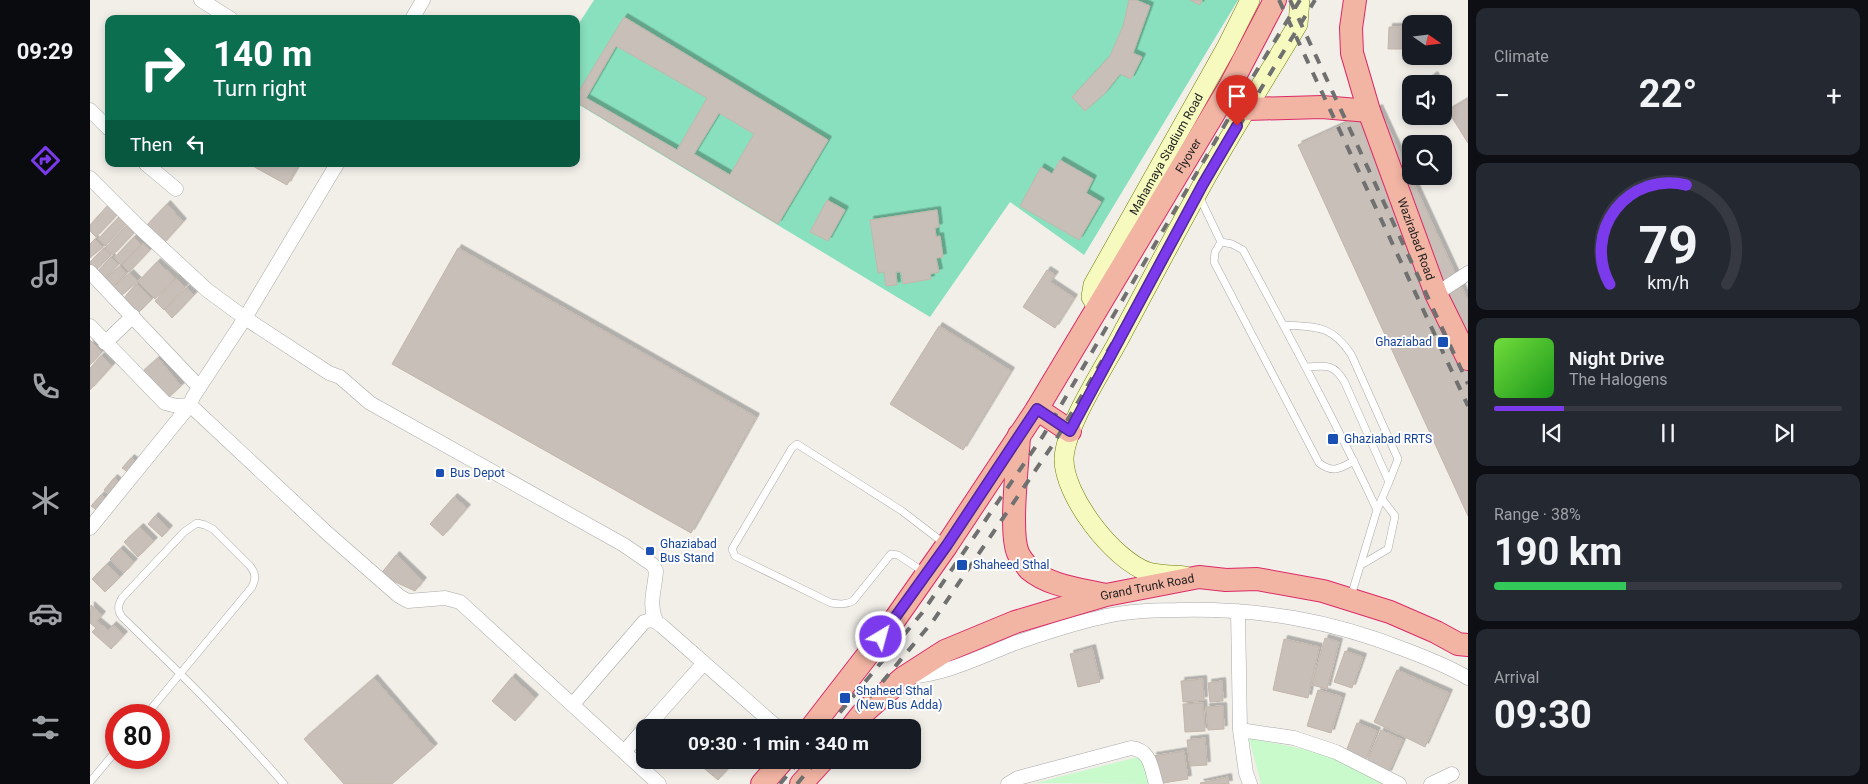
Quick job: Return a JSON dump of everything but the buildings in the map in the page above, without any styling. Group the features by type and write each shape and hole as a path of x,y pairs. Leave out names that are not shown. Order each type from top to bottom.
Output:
{"highway":[{"name":"Flyover","path":"1102,302 1229,88 1275,0"},
{"name":"Wazirabad Road","path":"1355,0 1351,28 1352,53 1369,111 1436,294 1468,359"},
{"path":"1247,109 1322,107 1369,111"},
{"path":"818,719 893,622 947,545 1037,409 1102,302"},
{"path":"1037,409 1070,431"},
{"path":"1019,434 1015,524 1015,542 1018,554 1029,568 1043,577 1060,584 1106,595"},
{"name":"Grand Trunk Road","path":"858,719 903,678 945,651 1015,622 1106,595 1199,577 1226,580 1257,579 1323,591 1390,612 1458,644 1468,645"},
{"path":"762,784 775,769"},
{"path":"801,784 815,769"}],"main road":[{"name":"Mahamaya Stadium Road","path":"1102,302 1091,297 1093,286 1226,48 1250,0"},
{"path":"1199,577 1148,572 1132,563 1108,543 1081,509 1068,480 1064,457 1070,431 1198,194 1298,24 1300,0"}],"street":[{"path":"201,0 225,15"},
{"path":"414,15 423,0"},
{"path":"90,110 105,125"},
{"path":"150,167 176,189"},
{"path":"90,528 190,405 245,318 335,167"},
{"path":"90,178 198,282 245,318 329,373 340,377 370,403 624,545 653,565 656,571 651,602 652,613 656,621 768,719"},
{"path":"90,272 200,388"},
{"path":"1436,294 1468,273"},
{"path":"104,343 133,316"},
{"path":"90,326 104,343 165,403 177,406 190,405 320,527 399,596 408,601 445,598 460,602 659,784"},
{"path":"903,678 940,673 1017,643 1098,618 1130,612 1206,609 1290,617 1339,626 1404,649 1468,678"},
{"path":"1238,611 1240,730 1246,773 1250,784"},
{"path":"573,704 644,622 656,621"},
{"path":"653,719 704,663"},
{"path":"1240,730 1294,738 1336,752 1399,784"},
{"path":"624,752 636,738"},
{"path":"1016,782 1131,748 1143,751 1148,756 1156,784"},
{"path":"1431,784 1452,774"}],"lane":[{"path":"1198,194 1222,242"},
{"path":"1222,242 1232,244 1243,250 1306,367 1377,510"},
{"path":"1222,242 1215,252 1214,262 1319,463 1327,469 1337,469 1354,461"},
{"path":"1284,325 1312,326 1327,330 1341,339 1351,354 1398,459 1377,510 1350,599"},
{"path":"1306,367 1329,366 1339,372 1389,482"},
{"path":"927,573 898,555 891,554 853,601 847,604 840,604 832,603 735,556 732,549 792,448 798,444 902,511 947,545"},
{"path":"1361,565 1388,549 1395,516 1382,499"},
{"path":"155,704 181,674 252,587 256,576 250,566 213,529 205,525 196,523 184,532 122,598 118,605 118,612 181,674 251,746 284,784"},
{"path":"90,782 105,764"}],"green space":[{"path":"594,0 1238,0 1084,255 1010,202 930,317 580,105 580,22"},
{"path":"1249,738 1328,754 1385,784 1261,784"},
{"path":"1142,756 1150,784 1035,783"}],"railway":[{"path":"1279,0 1468,406"},
{"path":"1290,0 1468,384"},
{"path":"834,719 922,613 1043,436 1251,80 1300,0"},
{"path":"851,719 933,621 1054,443 1262,87 1315,0"},
{"path":"780,784 792,769"},
{"path":"797,784 810,769"}],"place":[{"name":"Ghaziabad","path":"1443,342"},
{"name":"Ghaziabad RRTS","path":"1333,439"},
{"name":"Bus Depot","path":"440,473"},
{"name":"Ghaziabad Bus Stand","path":"650,551"},
{"name":"Shaheed Sthal","path":"962,565"},
{"name":"Shaheed Sthal (New Bus Adda)","path":"845,698"}],"route":[{"path":"881,637 947,545 1037,409 1070,431 1203,184 1237,126"}]}
